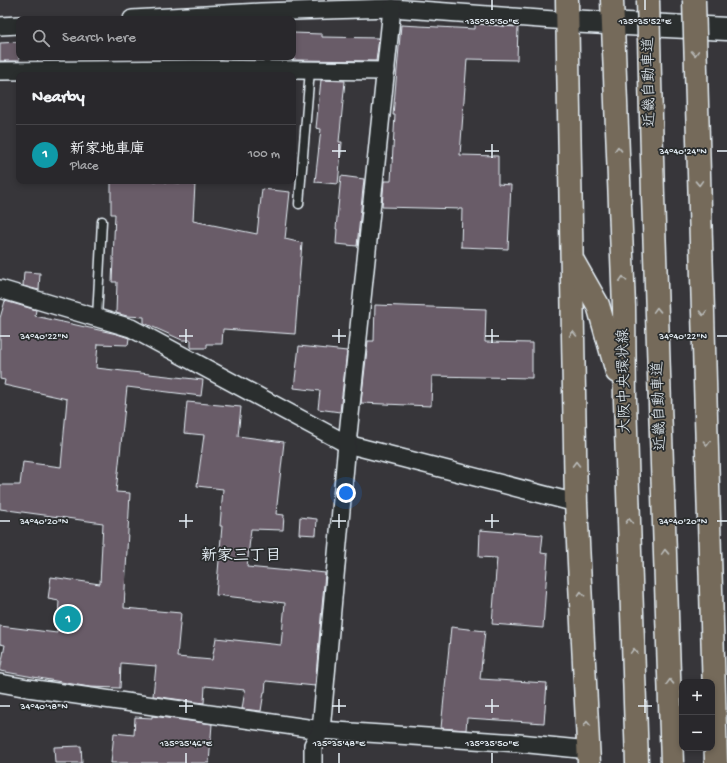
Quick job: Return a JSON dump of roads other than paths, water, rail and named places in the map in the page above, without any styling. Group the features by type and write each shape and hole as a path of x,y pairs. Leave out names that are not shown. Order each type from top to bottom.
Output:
{"main road":[{"name":"大阪中央環状線","path":"612,0 624,307 625,400 637,763"},
{"path":"634,0 653,195"},
{"name":"近畿自動車道","path":"648,0 672,763"},
{"path":"694,0 716,763"},
{"path":"567,10 576,503 589,756"},
{"path":"572,258 598,305 625,400"}],"street":[{"path":"162,16 260,6 567,10 613,24 727,29"},
{"path":"313,763 313,745 321,730 347,444 392,8"},
{"path":"0,26 16,25"},
{"path":"0,71 386,71"},
{"path":"0,289 131,328 347,444 576,503"},
{"path":"0,682 28,688 321,730 520,743 589,756"}],"lane":[{"path":"299,204 310,70"},
{"path":"98,318 102,221"}],"place":[{"name":"新家地車庫","path":"68,619"}],"district":[{"name":"新家三丁目","path":"241,557"}]}
